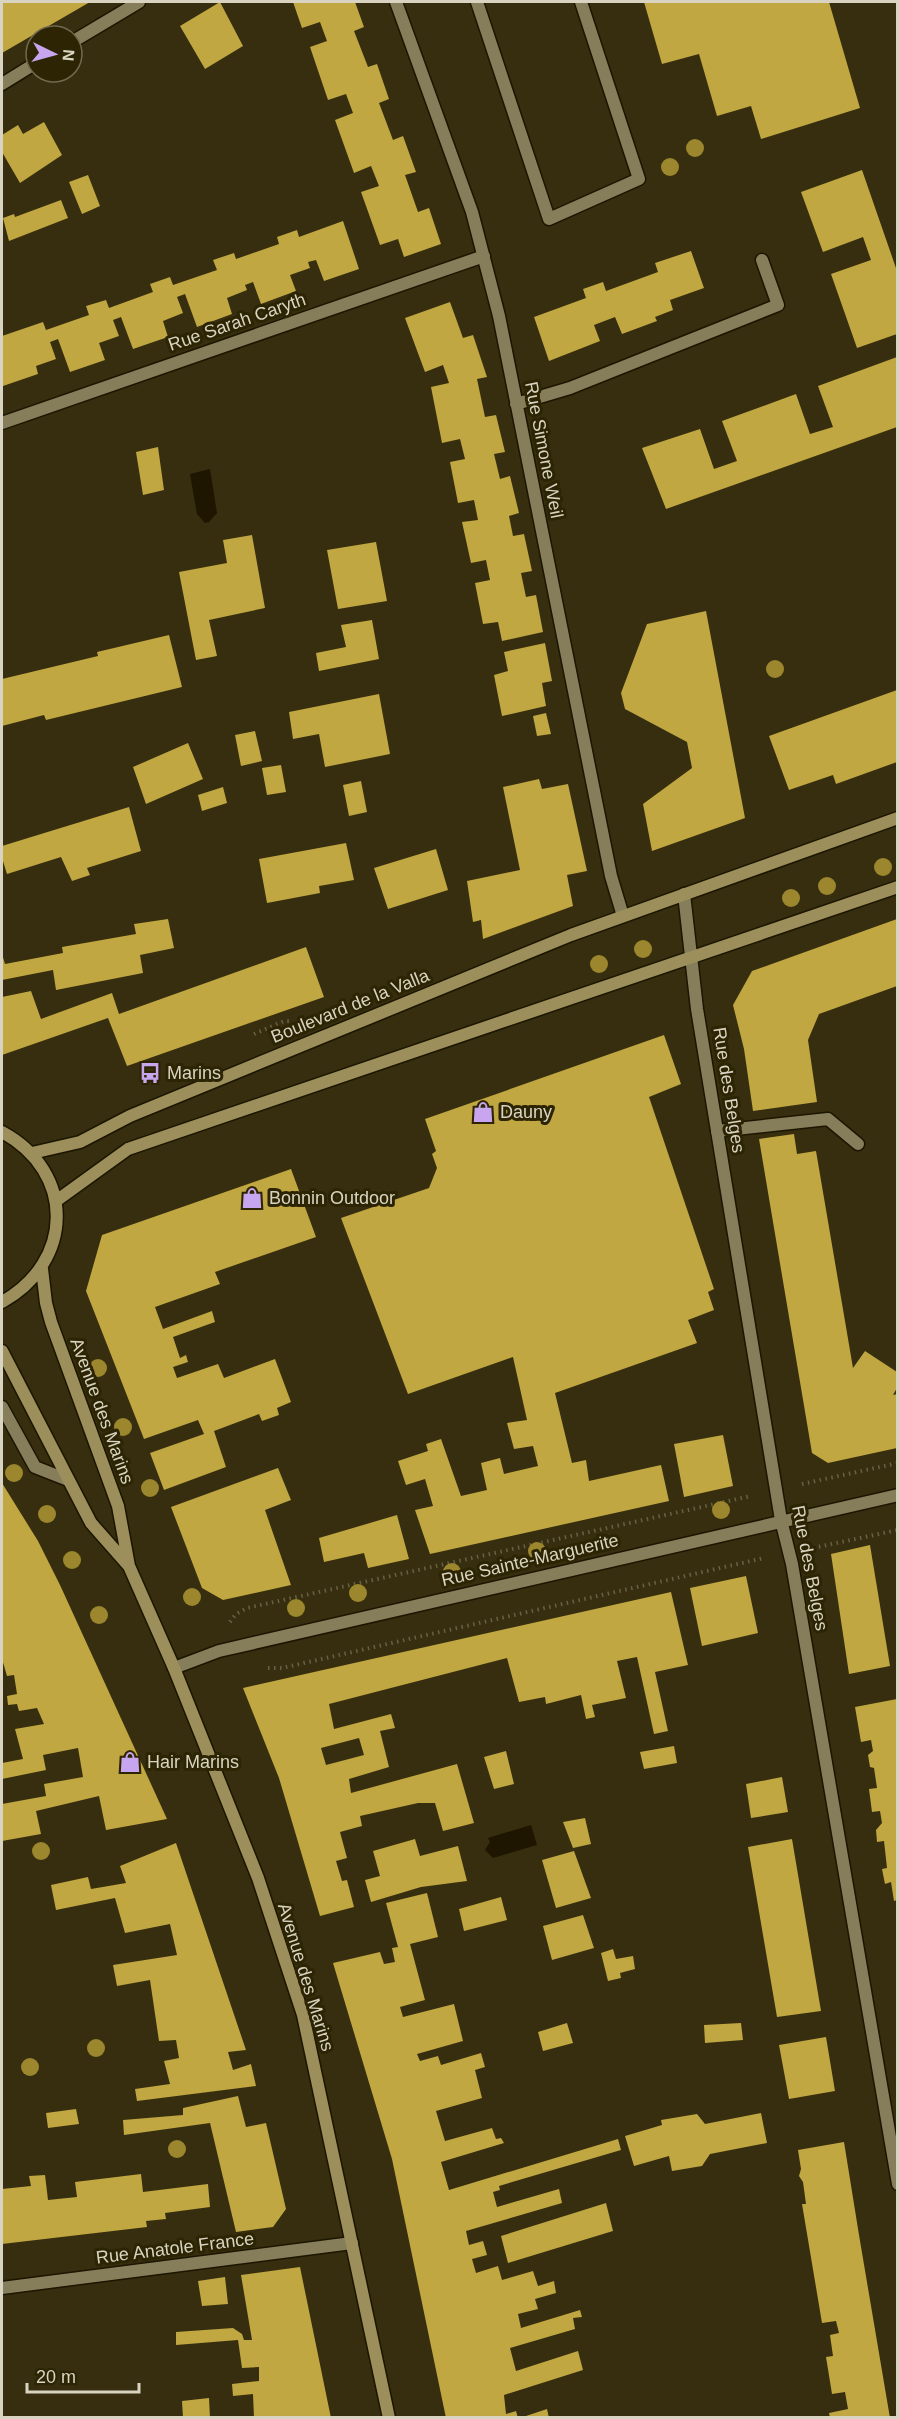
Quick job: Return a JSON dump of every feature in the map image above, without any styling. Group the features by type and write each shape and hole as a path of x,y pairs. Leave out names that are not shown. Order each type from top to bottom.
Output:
{"main road":[{"name":"Boulevard de la Valla","path":"32,1153 80,1142 130,1116 571,934 897,818"},
{"path":"56,1201 128,1149 897,887"},
{"path":"2,1132 32,1153 49,1180 56,1201 57,1225 52,1248 42,1269 21,1291 2,1302"},
{"name":"Avenue des Marins","path":"42,1269 51,1322 118,1506 129,1566 174,1668 258,1878 303,2015 389,2418"},
{"name":"Avenue des Marins","path":"2,1351 91,1523 129,1566"}],"street":[{"path":"84,35 140,2"},
{"name":"Rue Simone Weil","path":"396,2 472,212 499,316 611,876 623,916"},
{"path":"477,2 549,219 639,180 581,2"},
{"path":"2,84 24,70"},
{"name":"Rue Sarah Caryth","path":"2,423 484,256"},
{"path":"516,404 570,388 778,305 762,260"},
{"path":"684,894 692,958"},
{"name":"Rue des Belges","path":"692,958 717,1131 781,1520 789,1553 897,2184"},
{"path":"717,1131 828,1119 858,1144"},
{"path":"2,1407 35,1467 69,1480"},
{"name":"Rue Sainte-Marguerite","path":"174,1668 219,1651 897,1495"},
{"name":"Rue Anatole France","path":"2,2288 352,2243"}],"path":[{"path":"227,1628 236,1614 247,1608 897,1463"},
{"path":"263,1668 282,1668 897,1530"}],"shaded area":[{"path":"210,469 217,513 205,523 197,514 190,474"},
{"path":"531,1825 537,1845 493,1858 485,1850 490,1842 488,1838"}],"building":[{"path":"2,2 90,2 52,24 24,24 24,40 2,53"},
{"path":"220,2 243,46 205,69 180,26"},
{"path":"293,2 355,2 364,27 354,31 368,67 377,64 389,99 379,103 393,140 403,136 416,172 405,175 418,212 429,208 441,244 404,257 398,239 380,245 361,192 379,186 371,166 354,173 335,120 353,113 346,94 328,100 310,47 327,41 320,22 302,28"},
{"path":"644,2 829,2 860,108 761,139 751,106 717,116 699,54 662,64"},
{"path":"44,122 62,155 20,183 2,152 2,135 18,125 23,134"},
{"path":"862,170 897,271 897,334 857,348 831,274 871,260 863,237 823,252 801,192"},
{"path":"88,175 100,206 82,214 69,182"},
{"path":"61,200 68,218 9,241 3,218 14,214 15,217"},
{"path":"343,221 359,269 324,281 316,260 308,262 310,268 290,275 296,291 261,304 253,282 245,285 247,290 227,298 232,314 197,327 185,294 177,297 183,313 163,321 168,337 133,349 121,317 113,320 119,336 99,343 105,360 70,372 58,339 50,342 56,359 36,366 38,374 3,386 2,336 43,322 46,330 89,315 86,306 106,300 109,308 153,292 150,284 170,277 173,285 217,270 213,260 234,253 236,259 279,244 277,237 297,230 299,237"},
{"path":"691,251 704,288 670,300 673,310 655,317 657,321 622,334 615,317 594,325 600,341 549,361 534,317 586,298 583,289 603,282 606,291 658,272 655,263"},
{"path":"450,302 463,338 473,335 487,377 477,379 485,417 496,415 505,452 494,454 500,479 510,476 519,513 509,516 513,536 524,534 532,571 521,573 526,597 536,595 543,632 502,641 498,622 483,624 475,583 490,580 486,560 471,563 462,522 478,520 474,500 458,503 450,462 465,459 460,439 442,443 431,387 449,383 443,365 425,372 405,318"},
{"path":"897,357 897,427 666,509 642,448 700,429 714,469 737,461 722,421 796,394 810,434 833,427 818,386"},
{"path":"158,447 164,490 143,495 136,452"},
{"path":"252,535 265,608 209,620 217,656 196,660 179,572 227,563 223,540"},
{"path":"376,542 387,601 338,609 327,550"},
{"path":"706,611 745,818 652,851 643,804 692,768 687,742 625,709 621,693 647,624"},
{"path":"372,620 379,659 319,671 316,653 346,647 341,625"},
{"path":"169,635 182,687 46,720 44,715 2,726 2,679 98,656 97,652"},
{"path":"545,643 552,681 542,683 546,706 502,716 494,675 508,671 504,652"},
{"path":"897,690 897,762 836,784 833,775 789,790 769,736"},
{"path":"379,694 390,754 325,767 319,734 293,739 289,712"},
{"path":"546,713 551,734 537,736 533,716"},
{"path":"255,731 262,761 241,766 235,735"},
{"path":"188,743 203,779 146,804 133,767"},
{"path":"281,765 286,792 267,795 262,768"},
{"path":"539,779 542,789 568,784 587,871 567,875 573,906 483,939 481,920 473,922 467,881 520,870 503,787"},
{"path":"361,781 367,812 349,816 343,785"},
{"path":"223,787 227,803 202,811 198,795"},
{"path":"129,807 141,851 87,868 90,875 72,881 61,857 7,874 2,858 2,846"},
{"path":"346,843 354,880 319,886 320,893 267,903 259,859"},
{"path":"436,849 448,890 388,909 374,868"},
{"path":"168,919 174,948 140,955 143,973 56,990 53,970 2,980 2,954 5,964 63,953 62,947 136,934 134,924"},
{"path":"897,919 897,986 819,1014 808,1040 817,1102 753,1111 744,1049 733,1005 752,971"},
{"path":"306,947 324,997 127,1066 108,1018 2,1055 2,997 31,991 41,1019 112,993 119,1014"},
{"path":"664,1035 681,1084 649,1097 714,1289 708,1292 714,1310 688,1320 697,1343 555,1393 572,1463 586,1460 589,1481 661,1465 669,1501 430,1554 415,1510 433,1506 425,1479 406,1485 398,1461 428,1451 426,1444 441,1439 461,1496 487,1490 481,1463 500,1458 504,1474 538,1466 533,1446 514,1449 507,1423 527,1420 513,1357 408,1394 341,1218 429,1188 437,1168 432,1154 436,1151 425,1119"},
{"path":"794,1134 797,1154 816,1151 853,1368 865,1351 897,1372 897,1388 893,1395 897,1394 897,1448 828,1463 812,1453 759,1139"},
{"path":"291,1169 316,1237 215,1272 220,1284 155,1307 163,1329 212,1311 215,1322 173,1337 180,1358 186,1355 188,1362 173,1367 177,1378 218,1364 224,1378 275,1359 291,1402 277,1408 279,1415 262,1421 259,1414 214,1431 226,1467 164,1490 150,1453 204,1434 198,1420 144,1439 86,1291 102,1235"},
{"path":"723,1435 733,1486 684,1497 674,1444"},
{"path":"278,1468 291,1500 265,1510 291,1585 223,1600 202,1588 171,1507"},
{"path":"2,1483 38,1541 60,1585 167,1819 106,1830 99,1796 36,1811 41,1834 2,1841 2,1804 46,1796 44,1784 83,1777 78,1748 43,1755 46,1770 2,1779 2,1763 23,1759 15,1729 44,1724 37,1708 19,1711 17,1704 8,1705 7,1696 17,1694 14,1675 7,1676 2,1659"},
{"path":"397,1515 409,1559 368,1568 364,1553 324,1562 319,1538"},
{"path":"870,1545 890,1666 849,1674 831,1554"},
{"path":"746,1576 758,1633 702,1646 690,1588"},
{"path":"671,1592 688,1665 655,1672 668,1731 654,1734 637,1657 617,1661 626,1698 592,1705 595,1717 586,1719 581,1695 546,1704 545,1697 519,1702 507,1658 329,1704 334,1729 391,1714 395,1728 380,1731 389,1767 349,1779 351,1793 457,1764 474,1823 443,1831 435,1803 418,1803 360,1816 362,1826 340,1832 347,1858 336,1861 342,1881 347,1880 354,1907 320,1916 279,1778 243,1688","holes":["359,1738 364,1755 326,1765 321,1748"]},
{"path":"897,1699 897,1900 894,1901 891,1882 885,1884 882,1869 887,1868 884,1841 877,1842 876,1830 882,1823 880,1811 872,1812 869,1789 877,1788 874,1768 870,1767 868,1755 873,1751 871,1740 861,1742 855,1707"},
{"path":"674,1746 677,1763 644,1769 640,1752"},
{"path":"506,1751 514,1784 494,1789 484,1757"},
{"path":"782,1777 788,1812 751,1818 746,1784"},
{"path":"585,1818 591,1844 573,1848 563,1822"},
{"path":"415,1839 420,1856 458,1846 467,1881 421,1887 371,1902 365,1880 380,1876 373,1851"},
{"path":"792,1839 821,2011 777,2017 748,1847"},
{"path":"176,1843 246,2050 228,2052 233,2070 251,2064 256,2086 137,2101 135,2089 170,2084 164,2061 179,2058 176,2040 159,2041 150,1980 117,1986 113,1965 177,1955 170,1924 125,1933 115,1898 56,1910 51,1885 88,1877 91,1889 126,1883 120,1866"},
{"path":"574,1851 591,1898 556,1908 542,1860"},
{"path":"427,1893 438,1937 410,1944 425,2000 400,2007 403,2017 454,2004 463,2041 417,2054 420,2061 438,2056 441,2065 481,2053 485,2067 475,2070 482,2098 436,2111 445,2141 492,2128 496,2139 501,2138 504,2143 441,2162 449,2190 618,2139 621,2150 499,2186 500,2190 493,2192 497,2207 559,2189 562,2203 466,2231 469,2245 483,2241 487,2255 472,2259 476,2273 498,2266 502,2280 533,2271 538,2286 554,2281 556,2293 535,2299 538,2309 518,2314 521,2328 580,2310 582,2317 573,2318 575,2329 510,2348 516,2371 578,2351 583,2370 504,2395 506,2414 516,2411 518,2418 446,2418 392,2159 333,1963 380,1952 384,1964 395,1962 392,1948 398,1947 386,1903"},
{"path":"501,1897 507,1920 464,1931 459,1909"},
{"path":"583,1915 594,1948 552,1960 543,1926"},
{"path":"613,1949 616,1959 633,1956 635,1969 620,1973 621,1978 608,1981 601,1953"},
{"path":"567,2023 573,2043 543,2051 538,2032"},
{"path":"741,2023 743,2040 705,2043 704,2025"},
{"path":"826,2037 835,2091 789,2099 779,2045"},
{"path":"238,2096 246,2127 266,2123 286,2209 273,2227 236,2232 210,2123 124,2135 123,2120 183,2115 183,2108"},
{"path":"76,2109 79,2124 48,2128 46,2113"},
{"path":"761,2113 767,2143 710,2154 702,2166 672,2171 669,2156 634,2166 625,2136 662,2125 661,2120 697,2114 705,2124"},
{"path":"844,2142 890,2418 830,2418 829,2413 848,2409 845,2392 832,2394 826,2357 833,2356 830,2335 839,2333 836,2321 822,2323 802,2204 806,2204 803,2182 799,2176 801,2169 798,2150"},
{"path":"141,2174 143,2192 208,2184 210,2207 165,2213 166,2219 146,2221 147,2227 2,2244 2,2189 31,2186 29,2176 45,2175 48,2200 77,2197 75,2182"},
{"path":"606,2203 613,2231 508,2263 501,2236"},
{"path":"300,2267 331,2418 254,2418 253,2394 233,2396 232,2384 259,2381 259,2367 242,2368 238,2340 176,2345 176,2332 233,2328 242,2334 244,2340 252,2340 241,2275"},
{"path":"225,2277 228,2304 202,2306 198,2281"},
{"path":"209,2398 210,2418 183,2418 182,2401"},
{"path":"547,2409 549,2418 523,2418 523,2417"}],"place":[{"name":"Marins","path":"150,1073"},
{"name":"Dauny","path":"483,1112"},
{"name":"Bonnin Outdoor","path":"252,1198"},
{"name":"Hair Marins","path":"130,1762"}]}
